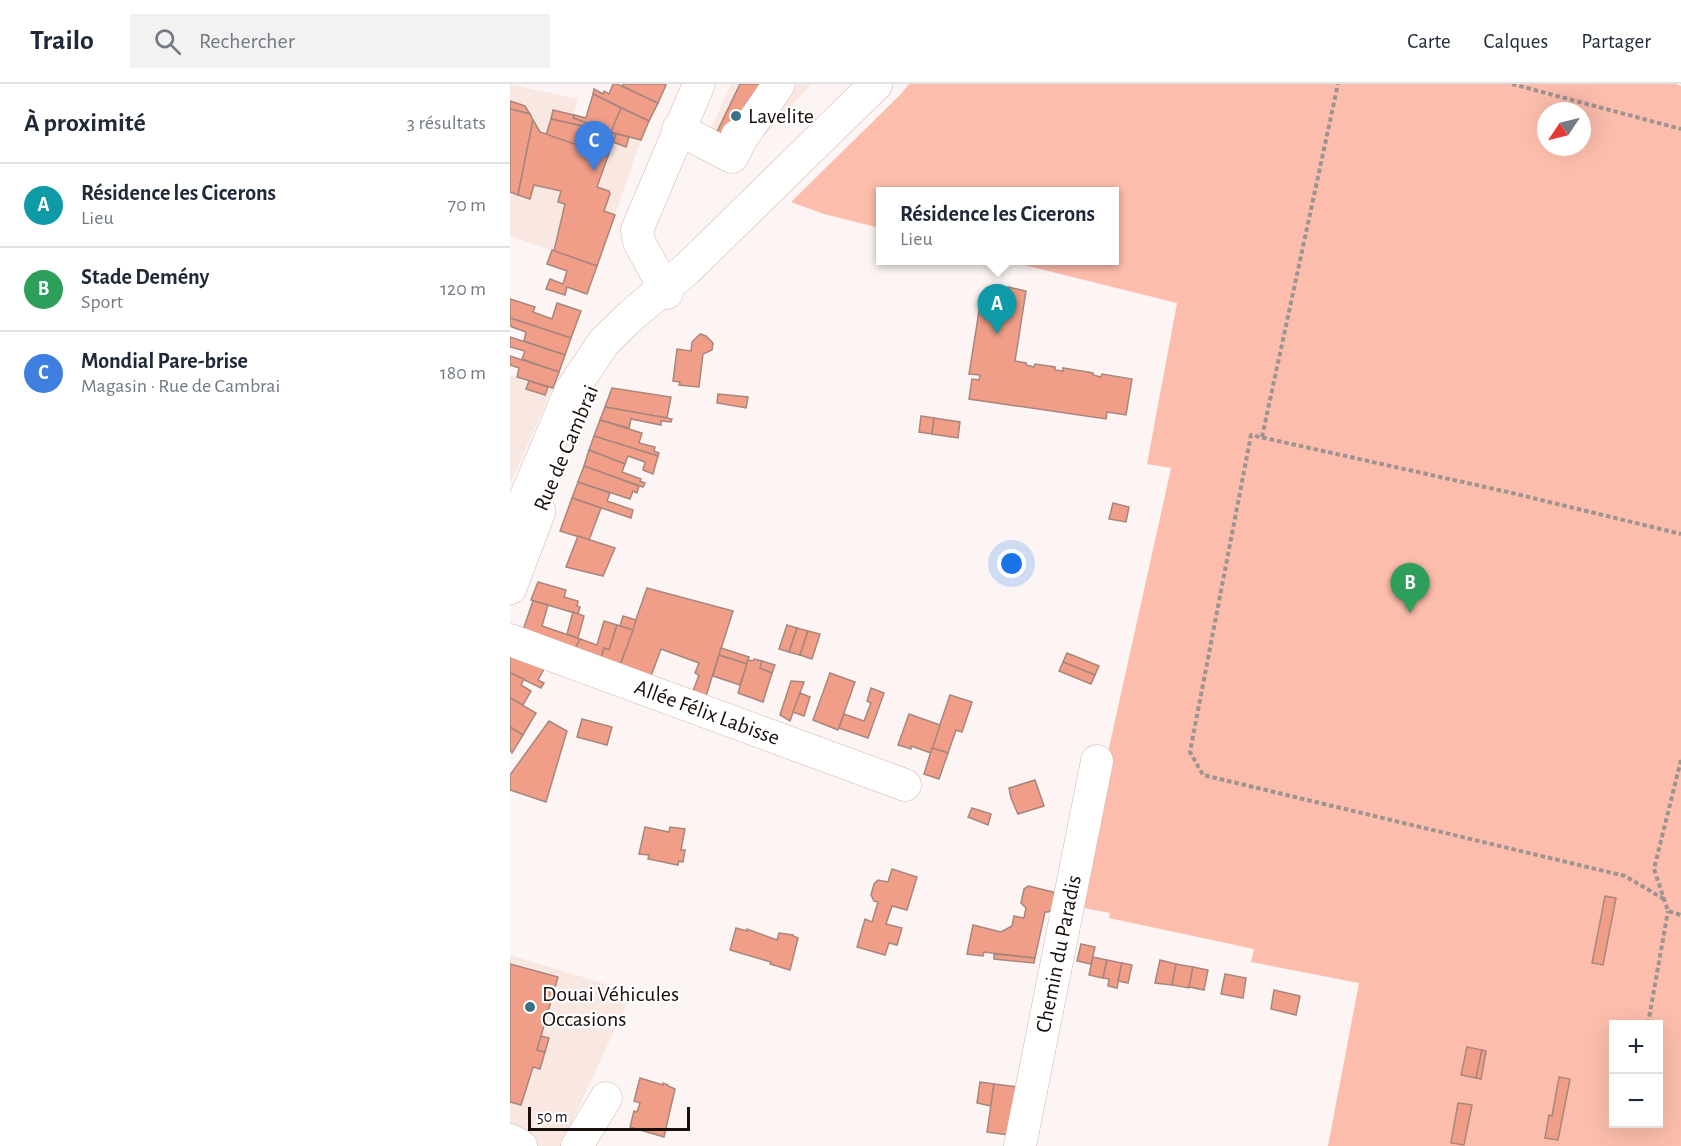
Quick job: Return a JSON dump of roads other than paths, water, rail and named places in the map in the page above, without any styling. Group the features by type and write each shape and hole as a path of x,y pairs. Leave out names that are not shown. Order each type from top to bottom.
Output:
{"main road":[{"name":"Rue de Cambrai","path":"510,588 569,432 590,386 618,346 673,283 876,84"},
{"name":"Rue de Cambrai","path":"510,535 577,380 604,342 633,314 673,283"}],"street":[{"path":"673,283 639,242 637,230 688,108 733,134 779,84"},
{"name":"Allée Félix Labisse","path":"510,640 905,785"},
{"name":"Chemin du Paradis","path":"1020,1146 1097,761"},
{"path":"576,1146 606,1098"},
{"path":"510,1140 521,1146"}],"place":[{"name":"Lavelite","path":"736,116"},
{"name":"Mondial Pare-brise","path":"594,171"},
{"name":"Résidence les Cicerons","path":"997,334"},
{"name":"Stade Demény","path":"1410,613"},
{"name":"Douai Véhicules Occasions","path":"530,1007"}]}
